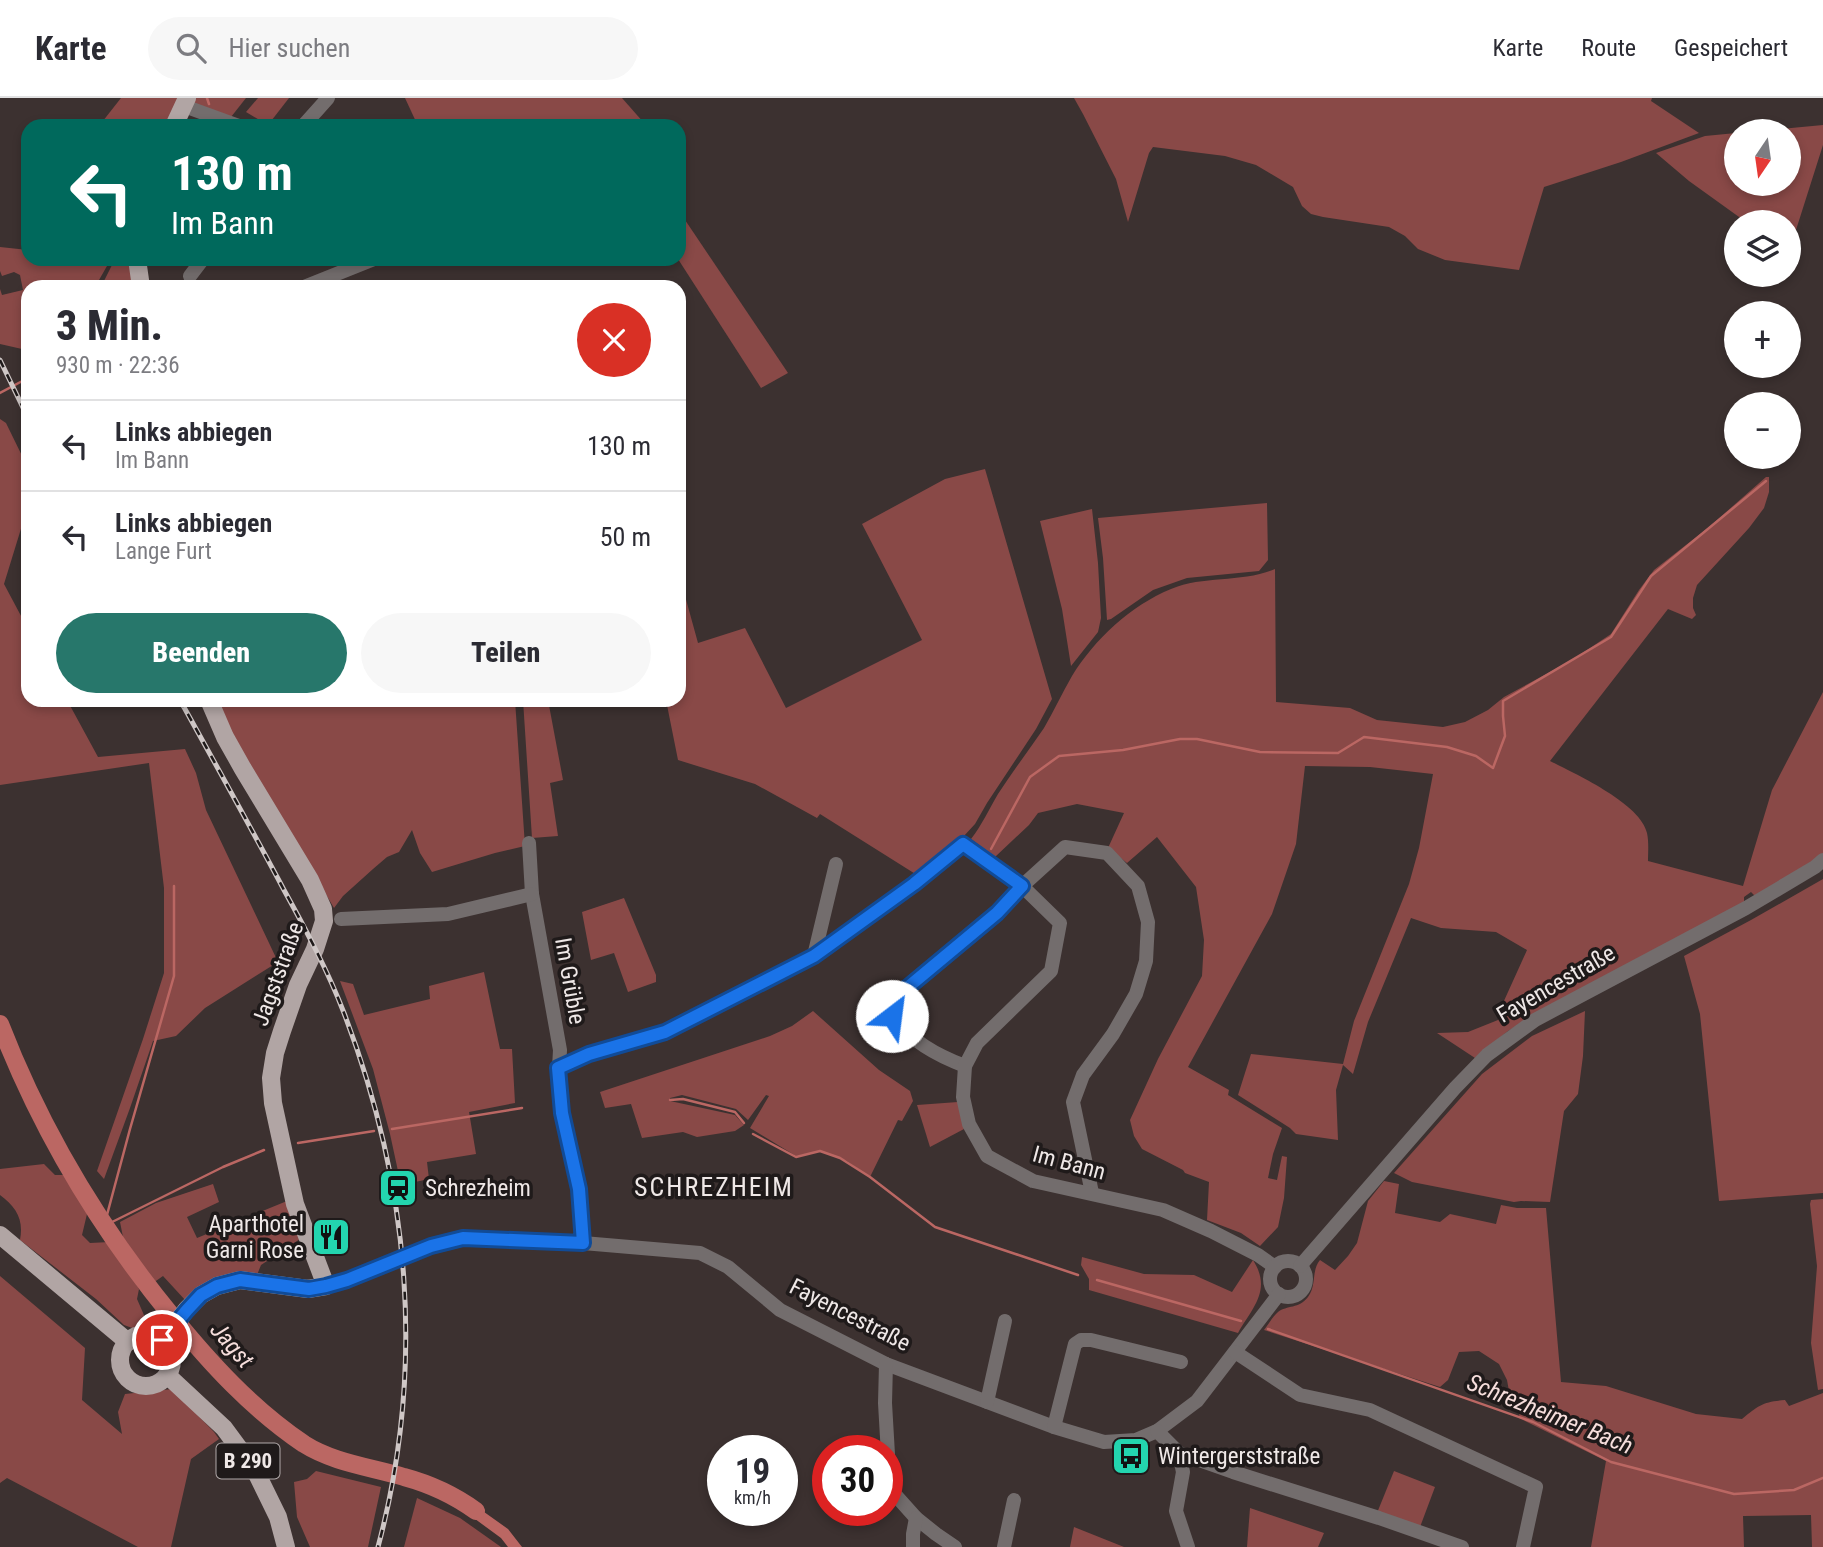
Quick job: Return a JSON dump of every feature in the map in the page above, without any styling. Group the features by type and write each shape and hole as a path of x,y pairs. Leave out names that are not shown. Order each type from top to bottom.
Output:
{"main road":[{"path":"177,119 185,102"},
{"name":"Jagststraße","path":"212,707 225,737 310,880 323,909 324,921 316,949 298,985 275,1053 271,1078 273,1103 295,1204 326,1286"},
{"path":"0,1234 128,1342"},
{"name":"Fayencestraße","path":"166,1336 201,1295 217,1286 240,1280 309,1289 326,1286"},
{"path":"141,1335 166,1336 172,1360 167,1375 153,1385 145,1386 129,1380 120,1365 120,1356 128,1342 141,1335"},
{"name":"B 290","path":"167,1375 224,1428 255,1470 278,1517 285,1547"}],"street":[{"path":"309,119 328,98"},
{"path":"185,102 223,119"},
{"path":"190,276 198,266"},
{"path":"322,280 356,266"},
{"name":"Im Grüble","path":"529,843 532,894 559,1050 562,1113 579,1189 583,1243"},
{"name":"Im Bann","path":"814,956 914,884 963,844 1022,886 1060,923 1051,971 977,1043 965,1066 962,1097 969,1124 987,1156 1033,1181 1163,1210 1211,1231 1258,1255 1275,1267"},
{"path":"965,1066 944,1058 903,1031 892,1016 907,988 997,913 1065,847 1107,853 1138,886 1148,922 1146,961 1136,994 1113,1034 1083,1075 1073,1102 1092,1193"},
{"name":"Fayencestraße","path":"326,1286 431,1246 463,1238 583,1243 699,1253 727,1267 780,1310 886,1364 1054,1427 1104,1442 1136,1440 1157,1431 1196,1401 1279,1294 1295,1296 1304,1288 1306,1276 1300,1266 1487,1055 1535,1020 1746,908 1823,860"},
{"path":"558,1068 589,1054 665,1032 814,956 836,864"},
{"path":"341,919 448,915 532,894"},
{"path":"1279,1294 1270,1282 1275,1267 1284,1262 1300,1266"},
{"path":"987,1402 1005,1321"},
{"path":"1054,1427 1075,1344 1081,1340 1091,1340 1181,1362"},
{"path":"1235,1352 1300,1395 1370,1410 1536,1487 1523,1547"},
{"path":"886,1364 885,1403 890,1489 916,1518 955,1547"},
{"path":"1157,1431 1179,1453 1462,1547"},
{"path":"1179,1453 1183,1472 1176,1511 1188,1547"},
{"path":"1004,1547 1014,1500"},
{"path":"914,1547 916,1518"}],"shaded area":[{"path":"121,98 184,98 174,119 104,119"},
{"path":"187,98 246,98 231,117 199,111"},
{"path":"258,98 289,98 273,119 258,119 246,112"},
{"path":"405,98 622,98 640,119 415,119"},
{"path":"1074,98 1652,98 1651,101 1699,133 1544,187 1519,270 1445,260 1418,249 1405,236 1389,227 1311,214 1302,206 1293,187 1256,165 1225,156 1153,147 1128,222 1116,179"},
{"path":"1823,125 1823,145 1801,214 1801,210 1729,210 1656,153 1705,136 1724,134 1724,196 1801,196 1801,127"},
{"path":"686,221 788,373 761,388 683,266 686,266"},
{"path":"0,247 21,249 21,266 107,266 99,280 21,280 20,275 14,272 2,276"},
{"path":"112,266 133,266 134,280 104,280"},
{"path":"0,289 2,295 21,290 21,349 0,344"},
{"path":"0,419 6,423 21,454 21,529 4,584 21,616 21,707 71,707 98,757 185,749 196,773 206,810 278,962 205,1008 176,1036 153,1041 104,1179 97,1171 164,973 164,888 149,763 0,785"},
{"path":"985,469 1052,699 1036,729 975,824 917,875 820,814 817,818 755,784 678,760 667,707 686,707 686,599 698,643 745,628 786,708 922,640 862,524 945,479"},
{"path":"1769,477 1769,492 1764,508 1697,585 1693,598 1696,615 1692,619 1668,609 1550,761 1606,791 1633,811 1647,833 1648,861 1743,886 1772,790 1823,692 1823,854 1757,898 1751,892 1744,897 1744,904 1508,1031 1475,1058 1437,1033 1468,1032 1498,1020 1527,950 1496,932 1441,928 1411,918 1368,1022 1353,1074 1343,1065 1336,1090 1338,1140 1296,1134 1238,1095 1251,1054 1343,1064 1354,1021 1409,884 1433,774 1370,767 1305,766 1296,844 1272,914 1188,1067 1229,1090 1228,1095 1282,1128 1268,1178 1277,1180 1282,1156 1287,1157 1284,1198 1278,1227 1260,1246 1241,1233 1207,1220 1209,1182 1185,1173 1142,1149 1134,1136 1130,1120 1158,1059 1202,976 1204,940 1196,887 1157,837 1127,863 1108,848 1124,813 1077,804 1038,813 995,857 971,839 998,794 1044,728 1081,662 1115,625 1156,596 1197,582 1249,576 1275,569 1276,702 1350,708 1377,720 1443,727 1465,722 1572,660 1611,634 1654,570"},
{"path":"1267,503 1268,560 1259,571 1187,578 1153,590 1107,620 1098,518"},
{"path":"1092,509 1101,618 1098,632 1071,666 1062,609 1040,521"},
{"path":"221,707 515,707 525,846 432,872 420,853 412,830 399,852 387,857 373,869 343,896 334,908 231,733"},
{"path":"523,707 549,707 563,780 550,783 558,836 532,838"},
{"path":"1823,879 1823,1193 1719,1201 1700,1014 1684,956"},
{"path":"624,898 656,975 656,982 628,992 614,953 591,960 582,912"},
{"path":"484,972 500,1049 512,1049 515,1103 469,1112 476,1154 427,1162 429,1179 401,1185 373,1069 340,981 353,984 364,1015 430,999 429,986"},
{"path":"813,1011 879,1070 910,1091 913,1101 902,1121 898,1120 870,1177 847,1161 820,1151 796,1156 750,1128 769,1096 766,1095 748,1120 736,1109 682,1095 670,1098 670,1101 735,1115 744,1125 735,1131 697,1137 683,1132 642,1138 631,1104 605,1108 600,1092 770,1036 792,1026"},
{"path":"1585,1011 1578,1094 1564,1111 1550,1202 1514,1202 1412,1182 1394,1173 1482,1074 1532,1036"},
{"path":"958,1102 964,1129 930,1147 917,1105"},
{"path":"44,1164 55,1175 70,1175 87,1214 82,1235 90,1243 110,1242 139,1289 137,1299 147,1322 143,1332 124,1325 96,1299 20,1240 18,1214 0,1195 0,1169"},
{"path":"1384,1181 1399,1184 1395,1213 1440,1222 1450,1214 1496,1224 1501,1205 1546,1208 1561,1382 1606,1386 1696,1414 1742,1419 1766,1403 1785,1400 1789,1406 1823,1393 1823,1547 1812,1547 1811,1515 1743,1516 1744,1547 1591,1547 1606,1461 1519,1418 1521,1397 1509,1391 1499,1364 1479,1351 1459,1352 1448,1380 1440,1387 1264,1330 1278,1312 1301,1303 1308,1297 1320,1260 1335,1270 1348,1256 1357,1243 1368,1201"},
{"path":"213,1184 219,1202 187,1217 197,1238 287,1201 300,1239 261,1265 257,1275 226,1276 186,1301 163,1276 153,1283 124,1242 120,1222 156,1203"},
{"path":"1823,1199 1823,1389 1818,1390 1811,1343 1817,1266 1810,1204 1811,1200"},
{"path":"1082,1257 1144,1274 1194,1275 1232,1292 1253,1260 1261,1280 1261,1289 1238,1333 1089,1290 1089,1279 1081,1265"},
{"path":"0,1276 85,1348 82,1400 122,1434 118,1412 125,1394 172,1389 219,1439 191,1459 171,1547 138,1547 7,1478 0,1483"},
{"path":"316,1471 381,1487 368,1547 310,1547 297,1517 294,1482 307,1479"},
{"path":"1394,1471 1435,1487 1420,1527 1377,1513"},
{"path":"456,1492 508,1529 522,1547 508,1547 501,1538 456,1505"},
{"path":"417,1498 460,1518 501,1547 404,1547"},
{"path":"1250,1508 1324,1533 1318,1547 1247,1547"},
{"path":"1074,1527 1124,1547 1070,1547"}],"waterway":[{"path":"207,98 209,104"},
{"path":"0,393 21,382"},
{"path":"991,849 1030,777 1059,756 1123,750 1180,739 1197,739 1260,752 1338,753 1364,737 1447,747 1476,756 1493,768 1505,736 1503,701 1611,637 1651,576 1766,481"},
{"path":"104,1226 174,976 174,886"},
{"name":"Jagst","path":"0,1024 34,1102 96,1212 171,1315 233,1384 267,1416 304,1444 340,1460 423,1483 476,1511"},
{"name":"Schrezheimer Bach","path":"670,1100 683,1099 735,1112 744,1123"},
{"name":"Schrezheimer Bach","path":"392,1129 522,1108"},
{"name":"Schrezheimer Bach","path":"298,1143 374,1131"},
{"name":"Schrezheimer Bach","path":"753,1134 796,1157 820,1151 840,1158 870,1177 935,1227 1078,1275"},
{"name":"Schrezheimer Bach","path":"104,1226 223,1167 264,1150"},
{"name":"Schrezheimer Bach","path":"1097,1280 1241,1321"},
{"name":"Schrezheimer Bach","path":"1268,1329 1533,1422 1611,1462 1734,1494 1794,1490 1823,1478"}],"railway":[{"path":"0,360 21,404"},
{"path":"184,707 331,982 366,1078 384,1144 404,1277 406,1345 402,1412 393,1479 378,1547"}],"place":[{"name":"Schrezheim","path":"398,1188"},
{"name":"Aparthotel Garni Rose","path":"331,1237"},
{"name":"Wintergerststraße","path":"1131,1456"}],"district":[{"name":"SCHREZHEIM","path":"714,1187"}],"route":[{"path":"162,1340 201,1295 217,1286 240,1280 309,1289 326,1286 431,1246 463,1238 583,1243 579,1189 562,1113 558,1068 589,1054 665,1032 814,956 914,884 963,844 1022,886 997,913 907,988 892,1016"}]}
